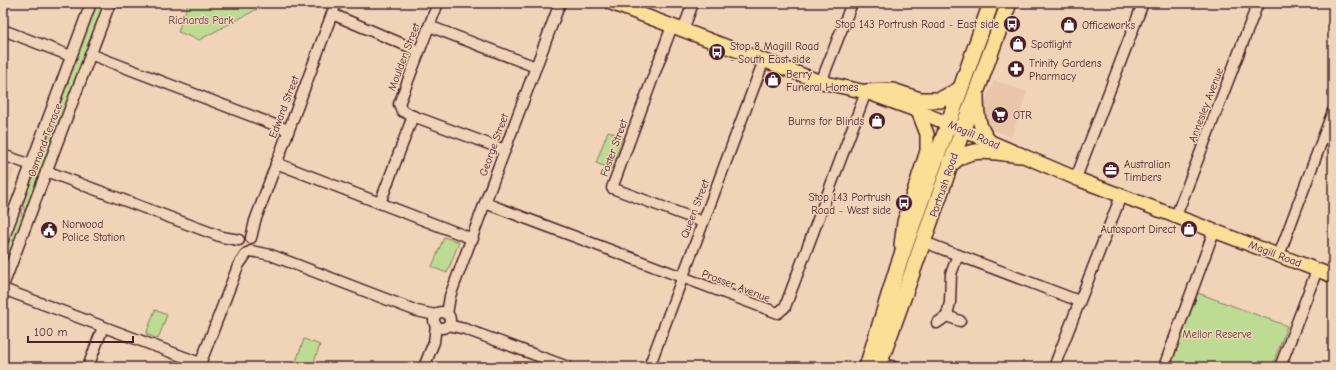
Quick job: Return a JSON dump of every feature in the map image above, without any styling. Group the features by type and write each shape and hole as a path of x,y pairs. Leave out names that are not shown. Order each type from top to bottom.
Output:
{"highway":[{"name":"Portrush Road","path":"867,367 898,266 991,3"},
{"name":"Portrush Road","path":"888,367 924,242 952,164 976,89 1009,3"},
{"path":"866,92 893,91 920,100 940,100 959,90"},
{"path":"952,164 959,155 973,151 1020,156"}],"main road":[{"name":"Magill Road","path":"611,3 822,82 866,92 918,111 1020,156 1333,276"},
{"path":"976,89 977,116 980,128 993,144"},
{"path":"898,266 904,222 928,151 927,134 918,111"}],"street":[{"name":"Osmond Terrace","path":"3,240 91,3"},
{"name":"Osmond Terrace","path":"3,286 110,3"},
{"name":"Edward Street","path":"200,365 336,3"},
{"name":"Moulden Street","path":"413,116 402,111 399,104 438,3"},
{"name":"George Street","path":"424,367 560,3"},
{"path":"677,28 693,3"},
{"path":"822,82 852,3"},
{"path":"1076,178 1143,3"},
{"name":"Annesley Avenue","path":"1176,216 1258,3"},
{"path":"332,14 419,51"},
{"path":"429,26 536,67"},
{"name":"Foster Street","path":"677,28 612,188 703,222"},
{"path":"3,30 71,56"},
{"path":"90,54 288,130"},
{"name":"Queen Street","path":"649,367 764,60"},
{"name":"Prosser Avenue","path":"485,203 775,313 783,310 866,92"},
{"path":"1279,255 1333,111"},
{"path":"380,203 413,116 505,150"},
{"path":"3,155 31,165"},
{"path":"276,163 472,238"},
{"path":"46,171 246,245 417,311 442,320 456,321 465,328 568,367"},
{"path":"1054,367 1121,196"},
{"path":"1164,367 1214,231"},
{"path":"924,242 1079,301"},
{"path":"937,323 947,316 950,302 951,274 958,255"},
{"path":"1280,367 1317,270"},
{"path":"3,289 200,365"},
{"path":"947,316 960,321"},
{"path":"88,367 103,327"}],"shaded area":[{"path":"994,80 1027,92 1011,137 986,126 983,107"},
{"path":"3,166 14,170 3,202"}],"green space":[{"path":"94,3 106,3 25,214 21,197"},
{"name":"Richards Park","path":"188,3 265,3 263,6 199,40 178,32"},
{"path":"608,131 623,137 611,169 596,163"},
{"path":"19,205 24,221 6,269 3,268 3,247"},
{"path":"444,237 459,242 447,273 432,267"},
{"name":"Mellor Reserve","path":"1198,293 1287,326 1272,367 1170,367"},
{"path":"155,310 167,315 158,339 146,334"},
{"path":"304,339 320,345 312,367 294,367"}],"place":[{"name":"Stop 143 Portrush Road - East side","path":"1012,24"},
{"name":"Officeworks","path":"1069,25"},
{"name":"Spotlight","path":"1018,44"},
{"name":"Stop 8 Magill Road - South East side","path":"717,52"},
{"name":"Trinity Gardens Pharmacy","path":"1016,69"},
{"name":"Berry Funeral Homes","path":"773,80"},
{"name":"OTR","path":"1000,115"},
{"name":"Burns for Blinds","path":"877,121"},
{"name":"Australian Timbers","path":"1111,170"},
{"name":"Stop 143 Portrush Road - West side","path":"904,203"},
{"name":"Autosport Direct","path":"1189,229"},
{"name":"Norwood Police Station","path":"49,230"}]}
